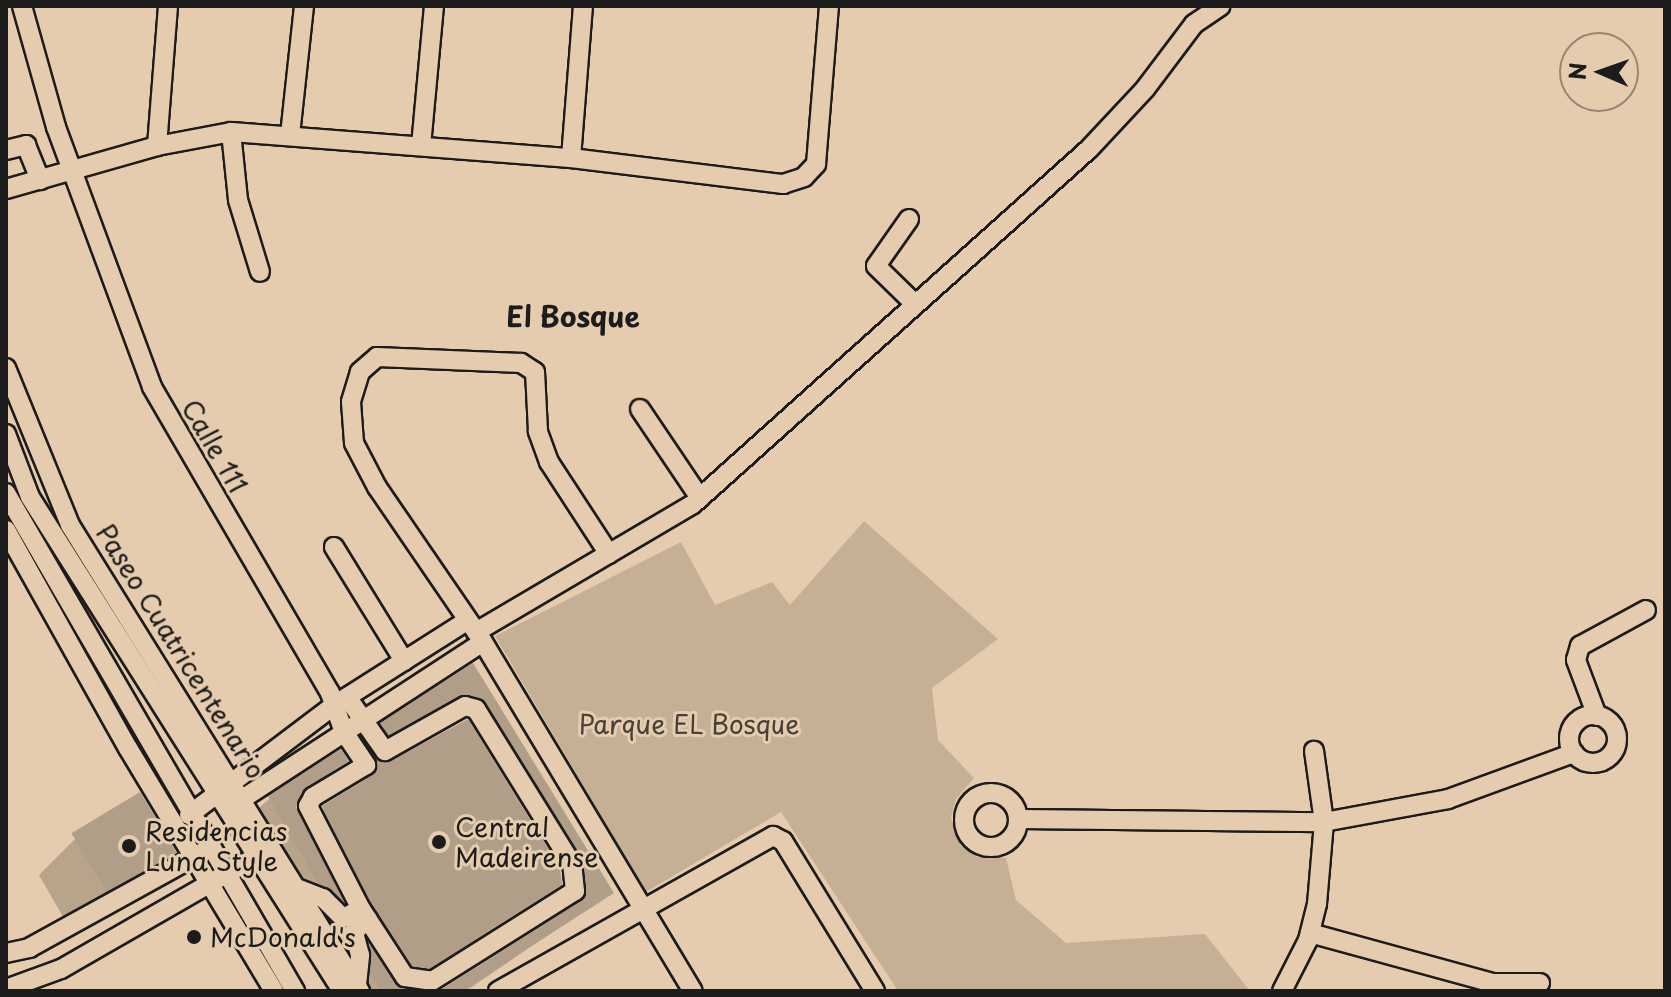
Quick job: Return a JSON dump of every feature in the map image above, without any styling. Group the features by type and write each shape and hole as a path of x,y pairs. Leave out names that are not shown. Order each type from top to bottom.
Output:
{"street":[{"name":"Calle 111","path":"22,6 56,127 152,387 342,700 344,732 366,765"},
{"path":"157,146 168,6"},
{"path":"290,135 304,6"},
{"path":"421,146 434,6"},
{"path":"571,158 583,6"},
{"path":"6,189 157,146 231,132 571,158 783,184 804,177 816,164 829,6"},
{"path":"235,803 364,719 475,632 700,498 1089,149 1145,89 1195,15 1221,6"},
{"path":"231,132 238,200 260,272"},
{"path":"6,150 26,145 40,180"},
{"path":"909,219 876,266 914,303"},
{"path":"609,554 549,462 538,431 535,372 521,363 377,357 360,372 351,402 354,443 377,487 475,632 693,991"},
{"name":"Paseo Cuatricentenario","path":"6,368 70,525 235,803 299,889 353,989"},
{"path":"640,409 700,498"},
{"name":"Paseo Cuatricentenario","path":"6,434 30,497 225,786"},
{"path":"6,493 91,632 189,815 201,853"},
{"path":"6,530 77,658 218,880 295,991"},
{"path":"334,547 404,661"},
{"path":"1019,819 1324,822 1448,799 1574,753 1594,763 1613,752 1615,730 1597,716 1576,660 1580,646 1646,610"},
{"path":"77,658 91,632"},
{"path":"189,815 342,700 404,661 475,632"},
{"path":"342,700 364,719 385,751"},
{"path":"465,706 476,709 577,880 570,897 432,981 405,977 364,914 308,806 313,797 385,751 465,706"},
{"path":"1574,753 1570,738 1575,724 1597,716"},
{"path":"1282,991 1310,933 1324,822 1314,751"},
{"name":"Paseo Cuatricentenario","path":"235,803 254,858 353,989"},
{"path":"507,989 643,907 773,836 783,841 875,991"},
{"path":"6,953 29,948 201,853"},
{"path":"6,989 61,969 254,858"},
{"path":"218,880 274,991"},
{"path":"299,889 323,898 343,918 364,914"},
{"path":"353,989 360,955 354,932 364,914"},
{"path":"1310,933 1493,983 1540,983"}],"green space":[{"name":"Parque EL Bosque","path":"864,521 998,639 932,688 938,740 974,778 956,799 951,817 961,846 977,857 1006,858 1016,900 1066,943 1205,934 1250,991 898,991 781,812 646,892 495,636 681,542 715,605 772,582 790,605"}],"building":[{"path":"473,663 614,893 462,991 439,991 581,901 587,891 582,858 485,702 459,696 389,735 380,723"},
{"path":"468,719 560,868 562,885 429,968 412,966 371,903 322,806 373,775 376,759 391,761"},
{"path":"341,749 349,761 306,787 296,807 344,902 318,883 268,796"},
{"name":"Residencias Luna Style","path":"140,792 177,853 108,894 71,833"},
{"path":"370,944 398,987 418,991 381,991 370,973"}],"place":[{"name":"Central Madeirense","path":"439,842"},
{"name":"Residencias Luna Style","path":"129,846"},
{"name":"McDonald's","path":"194,937"}],"district":[{"name":"El Bosque","path":"573,316"}]}
